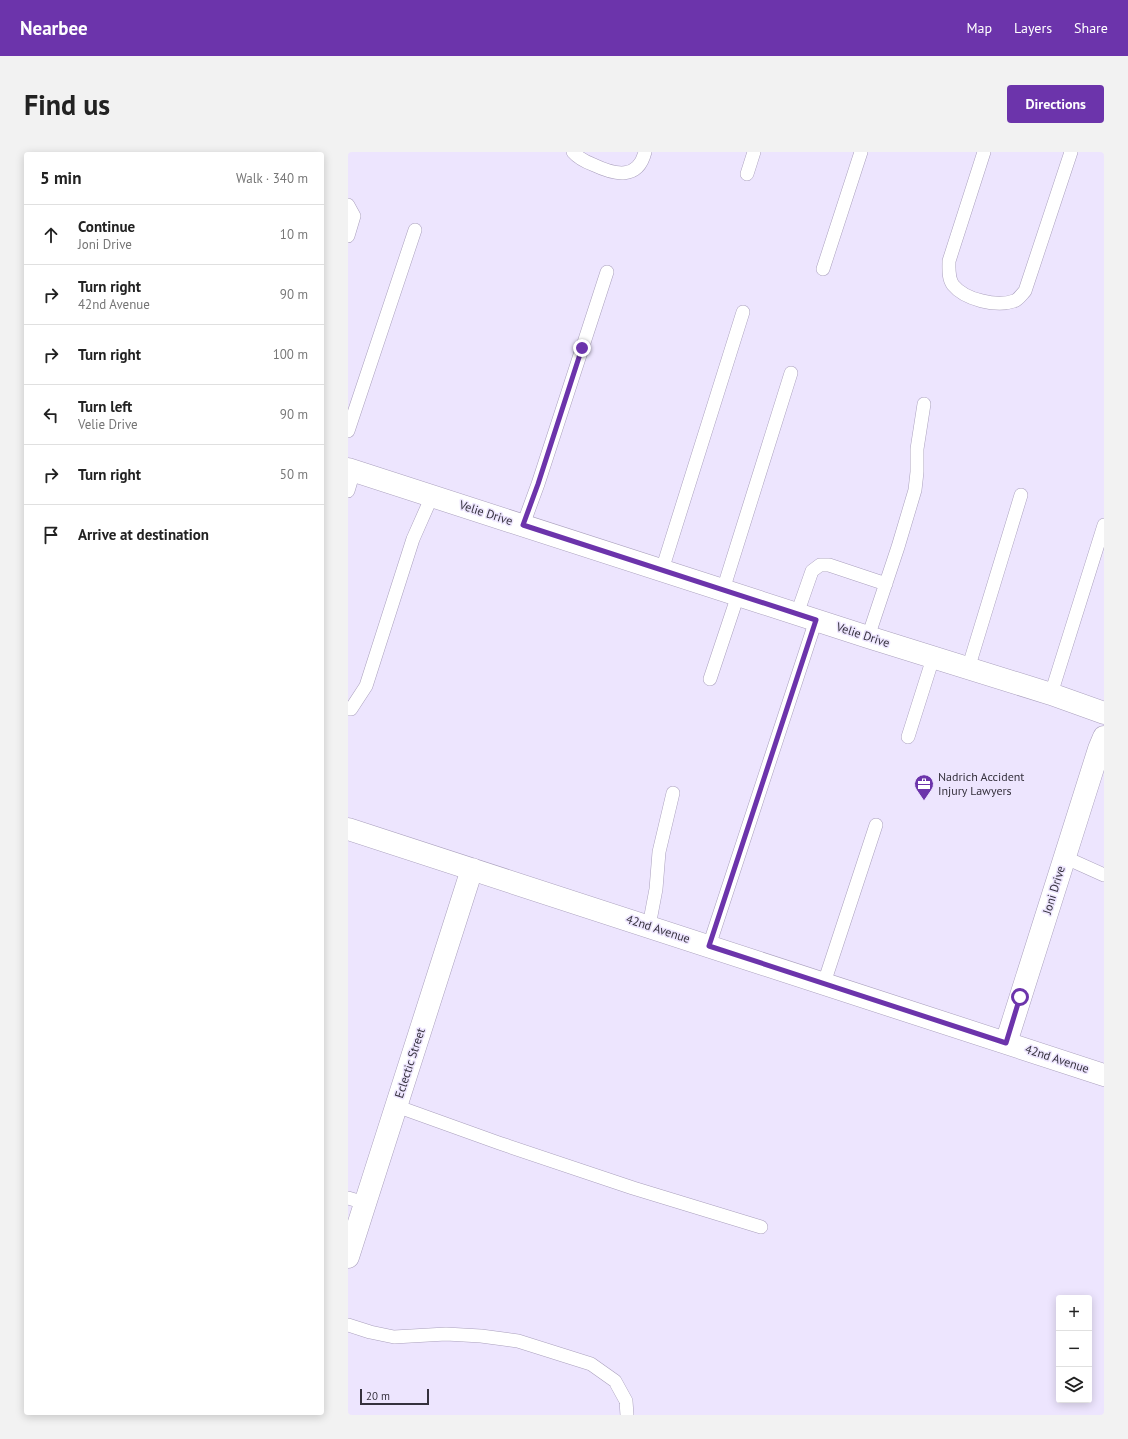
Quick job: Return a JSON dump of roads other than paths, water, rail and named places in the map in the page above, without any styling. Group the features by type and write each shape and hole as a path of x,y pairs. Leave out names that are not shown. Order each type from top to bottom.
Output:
{"street":[{"name":"Velie Drive","path":"350,477 432,496 933,658 1051,694 1104,713"},
{"name":"Joni Drive","path":"1006,1043 1064,857 1099,748 1104,737"},
{"name":"42nd Avenue","path":"348,829 1104,1075"},
{"name":"Eclectic Street","path":"348,1257 357,1200 396,1106 472,869"}],"lane":[{"path":"573,152 578,158 608,172 626,174 640,166 645,152"},
{"path":"747,174 754,152"},
{"path":"823,269 861,152"},
{"path":"984,152 949,261 948,274 952,284 962,293 977,300 998,304 1016,301 1026,291 1071,152"},
{"path":"348,205 354,216 348,236"},
{"path":"348,431 415,230"},
{"path":"523,525 538,484 607,272"},
{"path":"662,570 743,312"},
{"path":"710,678 730,592 791,373"},
{"path":"868,637 915,490 917,450 924,404"},
{"path":"968,669 1021,495"},
{"path":"348,710 351,709 366,686 413,540 432,496"},
{"path":"1051,694 1104,525"},
{"path":"709,946 806,617 812,571 820,565 829,565 886,584"},
{"path":"908,737 933,658"},
{"path":"649,926 656,889 659,852 673,793"},
{"path":"824,983 876,825"},
{"path":"1064,857 1104,875"},
{"path":"396,1106 499,1143 633,1188 761,1227"},
{"path":"348,1325 370,1332 394,1337 446,1334 481,1336 518,1341 591,1364 615,1381 626,1401 628,1415"}],"place":[{"name":"Nadrich Accident Injury Lawyers","path":"924,801"}]}
